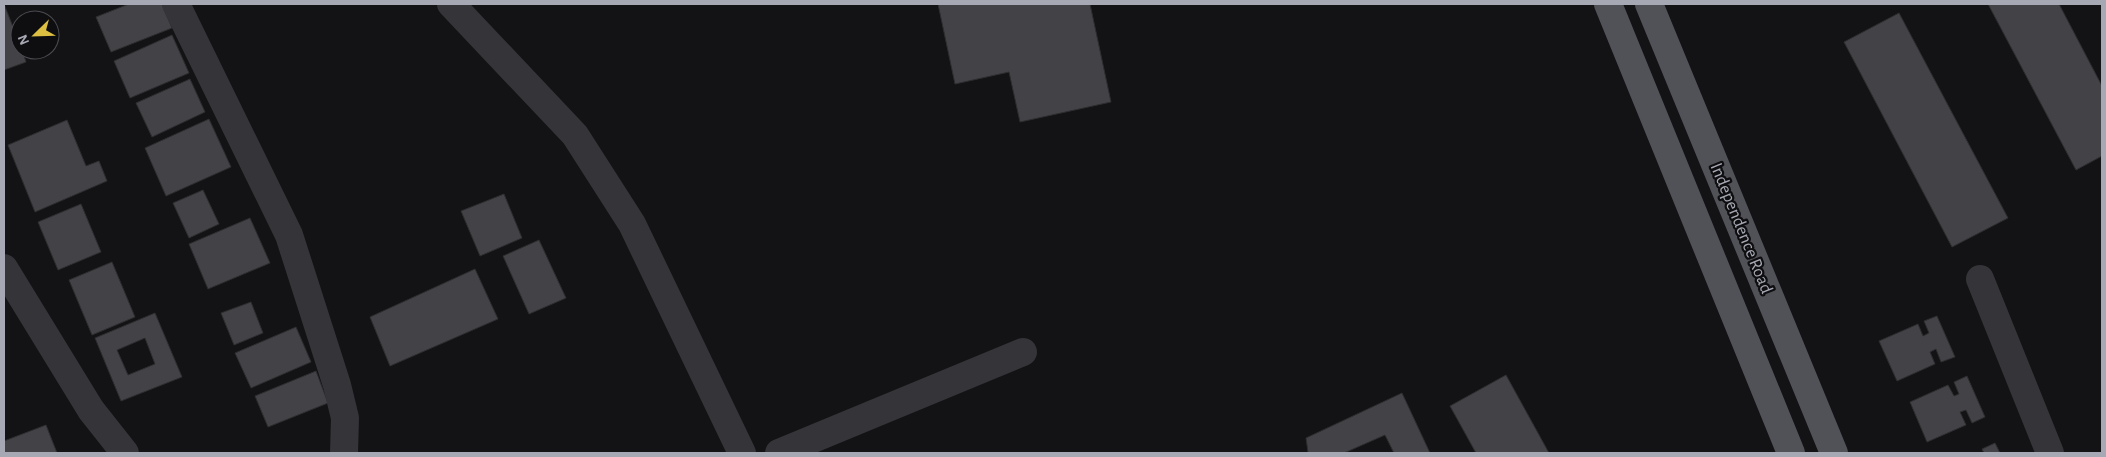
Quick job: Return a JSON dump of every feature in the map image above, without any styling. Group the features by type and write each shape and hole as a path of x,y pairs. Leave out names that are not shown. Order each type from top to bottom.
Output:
{"main road":[{"path":"1608,4 1791,453"},
{"name":"Independence Road","path":"1650,4 1834,453"}],"street":[{"path":"176,4 289,235 337,385 345,418 344,453"},
{"path":"450,4 575,135 632,224 742,453"},
{"path":"4,268 91,410 126,453"},
{"path":"1980,279 2050,453"},
{"path":"779,453 1023,352"}],"building":[{"path":"4,4 10,19 10,60 25,60 26,62 4,70"},
{"path":"129,4 162,4 172,28 111,52 96,17"},
{"path":"938,4 1090,4 1111,102 1020,122 1009,72 955,84"},
{"path":"1988,4 2059,4 2102,86 2102,156 2076,170"},
{"path":"1899,13 2008,218 1952,247 1844,42"},
{"path":"172,35 189,73 130,98 114,61"},
{"path":"190,79 205,112 152,137 136,103"},
{"path":"209,119 231,167 166,196 145,148"},
{"path":"67,120 86,166 99,161 107,181 35,212 8,145"},
{"path":"203,190 219,224 189,238 173,203"},
{"path":"504,194 522,238 480,256 461,211"},
{"path":"81,204 101,252 58,270 38,222"},
{"path":"250,218 270,263 208,289 189,244"},
{"path":"539,240 566,298 529,314 503,256"},
{"path":"112,262 135,317 92,335 69,280"},
{"path":"475,269 498,319 390,366 370,317"},
{"path":"251,302 263,333 234,345 221,313"},
{"path":"155,313 182,377 121,401 95,338","holes":["145,338 155,364 128,375 117,350"]},
{"path":"1937,316 1955,357 1941,362 1936,349 1930,352 1935,364 1897,381 1879,341 1918,324 1923,336 1929,333 1924,321"},
{"path":"296,327 311,362 251,388 235,353"},
{"path":"316,371 328,403 268,427 255,396"},
{"path":"1506,375 1549,453 1476,453 1450,406"},
{"path":"1967,376 1985,417 1972,423 1966,410 1960,412 1966,425 1927,442 1910,402 1948,385 1954,396 1959,394 1954,382"},
{"path":"1402,393 1430,453 1394,453 1385,435 1344,453 1305,453 1308,452 1306,438"},
{"path":"46,425 57,453 4,453 4,441"},
{"path":"1995,443 2000,453 1984,453 1982,449"}]}
